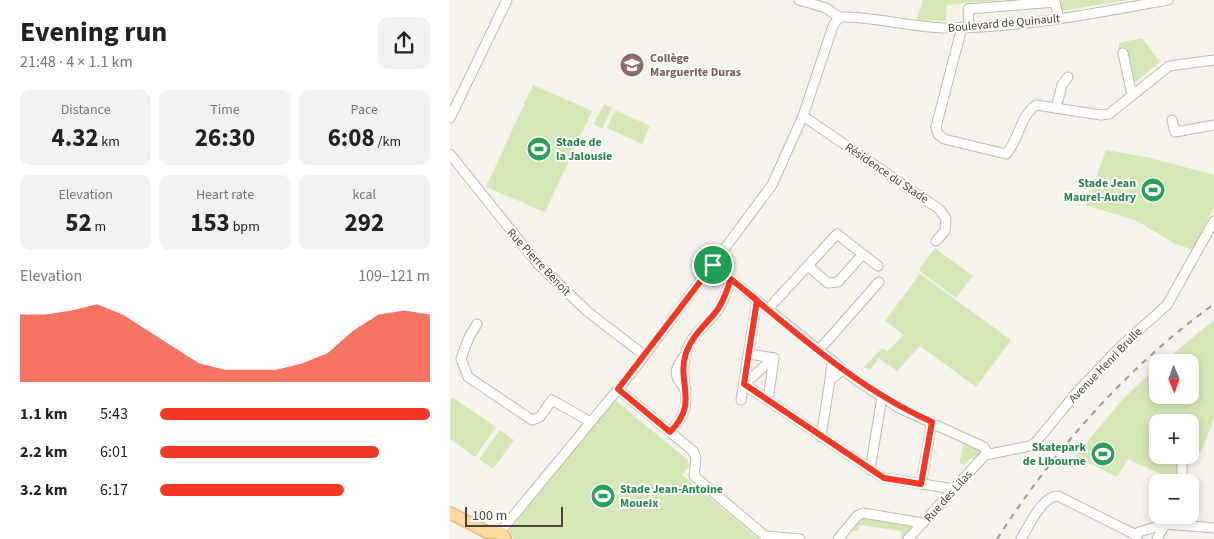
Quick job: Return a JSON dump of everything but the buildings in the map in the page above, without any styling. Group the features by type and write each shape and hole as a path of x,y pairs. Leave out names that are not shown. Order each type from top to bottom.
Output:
{"main road":[{"path":"450,513 500,537"},
{"path":"450,518 500,537"}],"street":[{"path":"450,118 507,0"},
{"path":"500,537 589,422 618,389 772,185 803,116 833,26 839,17 826,8 800,0"},
{"name":"Boulevard de Quinault","path":"839,17 854,16 914,26 965,27 1059,19 1168,0"},
{"path":"1059,19 1055,2 968,9 965,27 936,127 938,134 944,139 1006,154 1010,150 1016,134 1030,109 1036,105 1101,115 1109,114 1169,66 1214,60"},
{"path":"1004,6 1004,24"},
{"path":"1123,52 1132,96"},
{"path":"1056,108 1062,85 1068,77"},
{"name":"Résidence du Stade","path":"803,116 939,209 946,218 945,231 936,241"},
{"path":"1172,120 1176,132 1214,125"},
{"name":"Rue Pierre Benoît","path":"450,154 538,264 588,312 644,355"},
{"name":"Avenue Henri Brulle","path":"988,454 1030,446 1036,442 1077,392 1122,345 1167,305 1175,294 1214,221"},
{"path":"768,309 837,234 878,266"},
{"path":"808,266 828,283 838,282 862,255"},
{"path":"713,265 844,370 892,403 984,447 988,454"},
{"path":"670,432 678,424 683,413 686,391 685,354 697,333 720,306 731,279"},
{"path":"820,350 879,282"},
{"path":"741,400 757,300"},
{"path":"477,324 469,337 462,359 468,377 532,420 540,418 552,400 589,422"},
{"path":"748,354 774,358"},
{"path":"744,384 774,358"},
{"path":"768,400 774,358"},
{"path":"821,436 832,360"},
{"path":"830,380 844,370"},
{"path":"744,384 884,478 954,489"},
{"path":"618,389 693,452 696,458 694,476 765,536 800,539"},
{"path":"870,470 882,396"},
{"path":"879,414 892,403"},
{"path":"921,484 932,422"},
{"name":"Rue des Lilas","path":"908,539 988,454"},
{"path":"1021,539 1046,500 1053,496 1058,496 1137,537 1166,524 1214,528"},
{"path":"838,539 858,516 863,513 923,523"},
{"path":"1157,539 1166,524"}],"green space":[{"path":"923,0 947,0 946,21 916,20"},
{"path":"947,0 1001,0 948,5"},
{"path":"1058,0 1128,0 1060,11"},
{"path":"1142,38 1160,62 1132,85 1124,49 1119,50 1119,43"},
{"name":"Stade de la Jalousie","path":"533,85 592,111 545,212 486,187"},
{"path":"604,104 612,108 602,129 594,124"},
{"path":"615,110 650,126 642,144 607,128"},
{"name":"Stade Jean Maurel-Audry","path":"1106,150 1151,158 1214,175 1214,207 1193,250 1176,244 1137,221 1086,205"},
{"path":"935,248 973,276 956,298 919,270"},
{"path":"920,274 1011,340 976,387 920,346 897,371 879,358 870,370 864,367 882,348 888,351 903,335 908,338 885,321"},
{"path":"1214,320 1214,419 1201,452 1199,453 1199,414 1149,414 1149,464 1178,464 1177,474 1160,474 1128,459 1129,457 1117,477 1075,456 1124,398 1149,375 1149,404 1199,404 1199,354 1173,354"},
{"path":"452,397 496,427 475,457 450,439 450,400"},
{"path":"615,400 688,460 689,466 682,475 759,539 515,539 510,536 510,529"},
{"path":"500,430 514,440 493,469 479,459"},
{"path":"963,442 981,452 974,460 971,458 964,465 960,463"},
{"path":"862,517 910,524 912,529 901,539 902,531 859,525 858,531 854,531 852,527"}],"railway":[{"path":"997,539 1043,473 1095,411 1122,382 1182,328 1214,304"}],"place":[{"name":"Collège Marguerite Duras","path":"632,65"},
{"name":"Stade de la Jalousie","path":"539,149"},
{"name":"Stade Jean Maurel-Audry","path":"1153,190"},
{"name":"Skatepark de Libourne","path":"1103,454"},
{"name":"Stade Jean-Antoine Moueix","path":"603,496"}],"route":[{"path":"713,265 618,389 670,432 678,424 686,403 685,354 703,324 720,306 731,279 757,300 856,380 899,408 932,422 921,484 884,478 744,384 757,300 731,279 713,265"}]}
